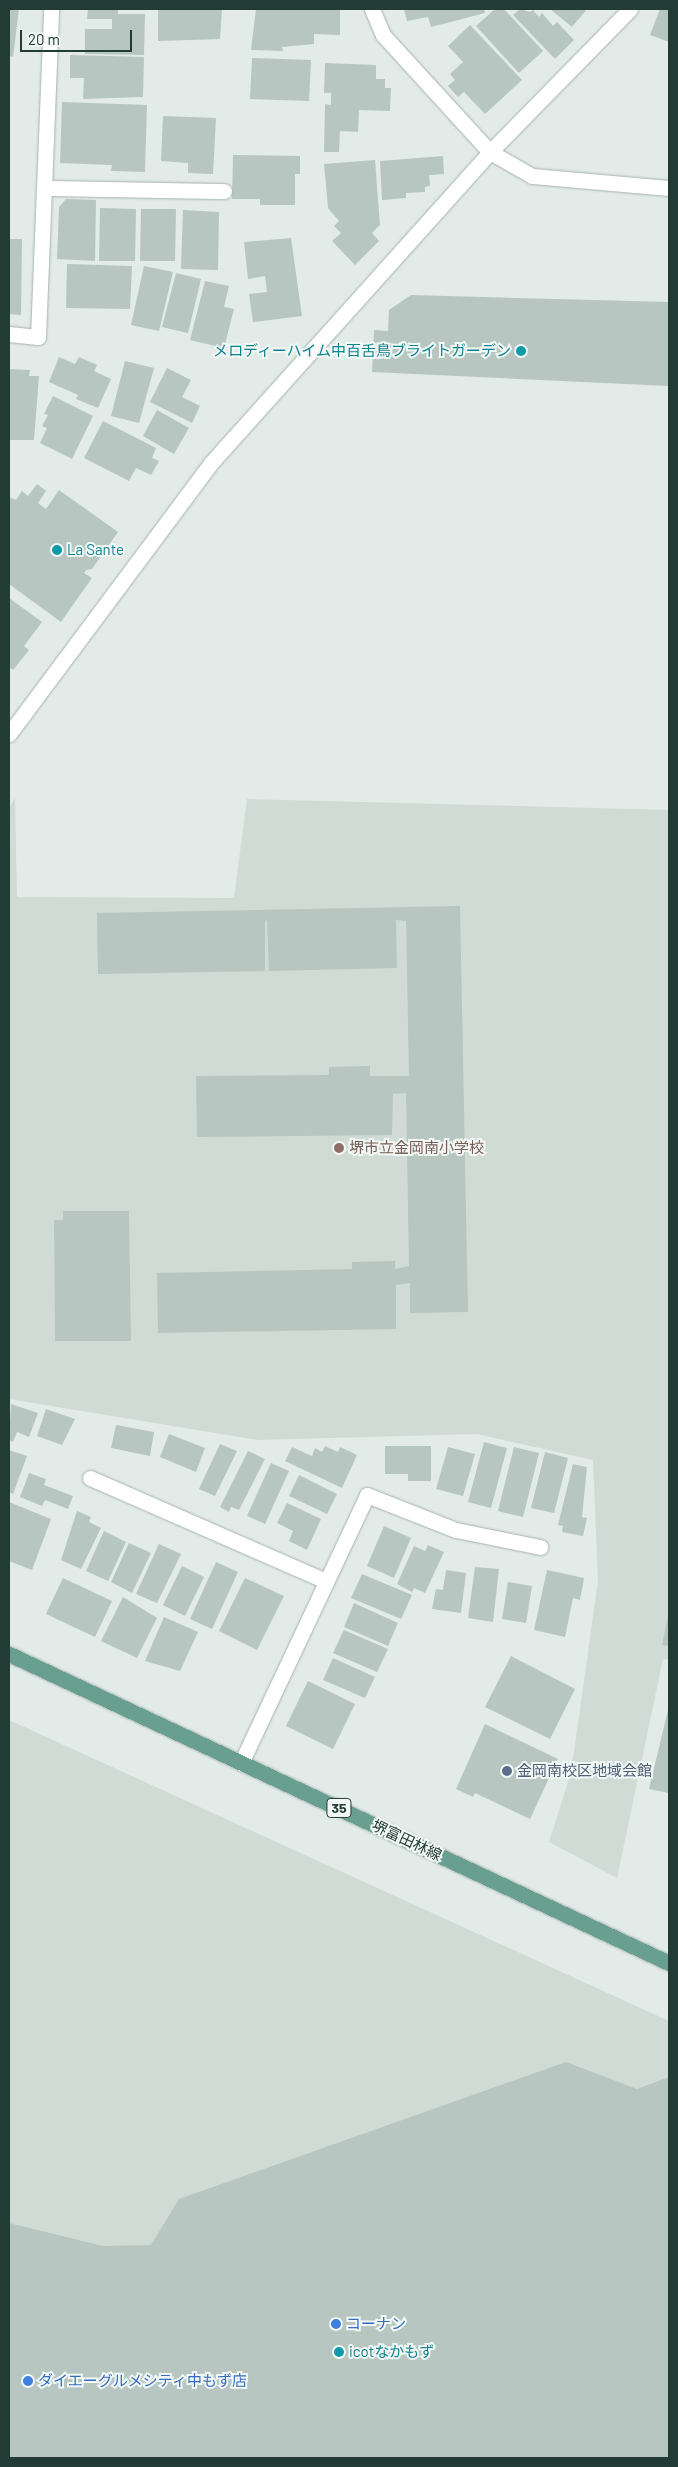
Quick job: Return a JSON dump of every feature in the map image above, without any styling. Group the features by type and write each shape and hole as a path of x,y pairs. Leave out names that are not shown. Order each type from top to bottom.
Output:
{"main road":[{"name":"堺富田林線","path":"9,1654 669,1962"}],"street":[{"path":"9,334 38,337 50,9"},
{"path":"372,9 383,35 490,152 532,176 669,188"},
{"path":"9,734 210,463 490,152 630,9"},
{"path":"44,188 224,191"},
{"path":"90,1478 326,1581"},
{"path":"241,1763 367,1495 456,1530 540,1547"}],"shaded area":[{"name":"堺市立金岡南小学校","path":"15,798 17,897 234,898 247,799 669,810 669,1660 663,1659 617,1878 549,1842 571,1773 598,1581 593,1460 477,1434 258,1440 9,1399 9,808"},
{"path":"9,1720 669,2021 669,2458 9,2458"}],"building":[{"path":"9,9 19,9 13,57 9,56"},
{"path":"88,9 118,9 118,14 145,14 144,55 85,54 85,29 112,29 112,19 87,19"},
{"path":"158,9 222,9 220,39 158,41"},
{"path":"256,9 340,9 340,35 314,34 314,44 282,47 283,51 251,50"},
{"path":"404,9 484,9 485,13 431,27 428,17 407,21"},
{"path":"495,9 504,9 543,51 519,73 476,26"},
{"path":"520,9 530,12 533,10 539,17 542,13 553,26 557,22 574,40 555,59 513,15"},
{"path":"550,9 587,9 572,27"},
{"path":"660,9 669,9 669,42 650,35"},
{"path":"470,25 522,80 485,114 464,92 458,97 448,86 455,80 450,74 463,62 448,46"},
{"path":"70,55 144,57 143,97 83,99 84,78 70,78"},
{"path":"252,58 311,60 309,101 250,99"},
{"path":"325,63 376,65 376,79 385,79 385,88 391,88 390,111 359,110 358,132 340,131 339,152 324,152 325,104 331,105 331,93 324,93"},
{"path":"62,102 147,105 145,172 111,171 112,165 60,163"},
{"path":"163,116 216,118 213,174 188,173 188,163 161,161"},
{"path":"233,155 300,156 300,174 295,174 295,205 260,205 260,199 232,199"},
{"path":"443,156 444,174 429,175 430,186 425,187 425,192 406,193 406,198 382,200 380,161"},
{"path":"375,160 380,225 372,233 379,241 355,265 332,241 341,233 334,226 339,221 328,208 324,164"},
{"path":"66,199 96,200 95,261 57,259 59,207"},
{"path":"100,208 136,209 135,261 99,261"},
{"path":"141,209 176,209 175,261 140,261"},
{"path":"183,210 219,212 218,270 181,269"},
{"path":"291,238 302,316 253,322 249,294 267,292 265,276 248,279 244,242"},
{"path":"9,239 22,239 21,315 9,314"},
{"path":"67,264 132,266 130,309 66,308"},
{"path":"144,266 173,272 159,331 131,325"},
{"path":"176,273 201,279 188,333 162,327"},
{"path":"205,281 229,286 224,307 234,309 224,348 190,340"},
{"name":"メロディーハイム中百舌鳥ブライトガーデン","path":"411,295 669,302 669,386 372,372 374,330 388,331 389,310"},
{"path":"59,357 75,364 79,357 97,365 94,371 111,379 98,408 76,399 78,395 49,382"},
{"path":"125,361 154,368 139,423 111,416"},
{"path":"167,368 191,380 182,397 200,406 192,423 150,402"},
{"path":"9,369 30,370 29,376 39,376 34,440 9,440"},
{"path":"53,396 93,416 72,459 40,443 47,428 42,426 48,415 44,414"},
{"path":"157,410 189,428 174,454 143,436"},
{"path":"103,421 156,448 152,458 159,461 151,475 136,468 129,481 84,458"},
{"name":"La Sante","path":"37,484 46,491 38,503 46,509 59,490 118,532 92,569 86,570 84,573 92,578 61,622 9,584 9,497 16,500 22,491 28,496"},
{"path":"9,598 42,622 24,646 29,650 13,670 9,667"},
{"path":"460,906 468,1312 410,1313 410,1283 396,1285 396,1329 158,1333 157,1273 352,1269 352,1262 395,1261 395,1269 409,1266 406,1093 393,1094 392,1135 197,1137 196,1076 329,1075 329,1067 370,1066 370,1076 409,1076 406,921 396,920 397,968 269,971 267,920 265,921 265,971 98,974 97,913"},
{"path":"63,1211 129,1211 131,1341 55,1341 54,1220 63,1220"},
{"path":"11,1404 38,1413 29,1437 17,1432 13,1442 9,1440"},
{"path":"46,1409 75,1419 62,1445 37,1436"},
{"path":"116,1425 154,1432 150,1456 111,1448"},
{"path":"169,1434 205,1448 196,1472 160,1457"},
{"path":"484,1442 507,1448 491,1508 468,1502"},
{"path":"220,1444 237,1451 215,1496 199,1489"},
{"path":"325,1446 338,1452 340,1447 357,1455 342,1488 285,1461 292,1447 312,1456 315,1448 322,1452"},
{"path":"385,1446 431,1446 431,1481 408,1481 408,1474 385,1474"},
{"path":"448,1447 475,1454 463,1496 436,1489"},
{"path":"514,1447 539,1453 523,1517 498,1511"},
{"path":"9,1450 27,1456 13,1494 9,1492"},
{"path":"248,1451 265,1459 239,1510 231,1507 229,1512 220,1507"},
{"path":"545,1452 568,1458 554,1513 531,1508"},
{"path":"271,1463 289,1471 265,1524 247,1516"},
{"path":"573,1464 587,1467 582,1517 587,1518 583,1536 562,1532 563,1526 558,1525"},
{"path":"29,1473 46,1479 44,1485 73,1496 68,1509 45,1500 42,1506 20,1497"},
{"path":"299,1475 337,1494 327,1514 289,1496"},
{"path":"9,1502 51,1519 32,1570 9,1561"},
{"path":"287,1503 321,1519 307,1550 289,1541 293,1531 277,1523"},
{"path":"77,1511 91,1517 89,1522 101,1528 81,1569 61,1560"},
{"path":"384,1526 411,1538 394,1578 367,1566"},
{"path":"104,1531 126,1542 108,1581 86,1571"},
{"path":"129,1543 151,1553 132,1593 111,1582"},
{"path":"159,1544 181,1554 157,1603 136,1594"},
{"path":"428,1545 444,1552 425,1593 414,1588 412,1592 397,1584 414,1546 425,1551"},
{"path":"216,1562 238,1572 212,1629 190,1619"},
{"path":"182,1566 204,1577 185,1616 163,1605"},
{"path":"475,1567 499,1569 493,1622 468,1618"},
{"path":"446,1570 466,1573 461,1613 432,1609 436,1589 443,1590"},
{"path":"547,1570 584,1578 580,1600 573,1598 565,1637 534,1630"},
{"path":"362,1574 412,1595 401,1619 351,1598"},
{"path":"63,1578 112,1601 95,1637 46,1614"},
{"path":"245,1578 284,1596 257,1650 219,1631"},
{"path":"508,1582 532,1586 526,1623 502,1619"},
{"path":"123,1597 157,1618 137,1658 101,1641"},
{"path":"354,1603 398,1623 388,1646 344,1627"},
{"path":"669,1615 669,1646 662,1645"},
{"path":"164,1617 198,1632 180,1671 145,1661"},
{"path":"344,1630 388,1649 377,1672 333,1653"},
{"path":"511,1656 575,1689 550,1739 485,1707"},
{"path":"333,1658 375,1677 365,1698 323,1680"},
{"path":"308,1681 355,1704 333,1749 286,1726"},
{"path":"669,1706 669,1793 649,1789"},
{"name":"金岡南校区地域会館","path":"485,1724 558,1759 530,1819 475,1793 473,1797 456,1789"},
{"name":"icotなかもず","path":"566,2062 637,2089 669,2077 669,2458 9,2458 9,2223 103,2246 151,2245 179,2199"}],"place":[{"name":"メロディーハイム中百舌鳥ブライトガーデン","path":"521,351"},
{"name":"La Sante","path":"57,550"},
{"name":"堺市立金岡南小学校","path":"339,1148"},
{"name":"金岡南校区地域会館","path":"507,1771"},
{"name":"コーナン","path":"336,2324"},
{"name":"icotなかもず","path":"339,2352"},
{"name":"ダイエーグルメシティ中もず店","path":"28,2381"}]}
